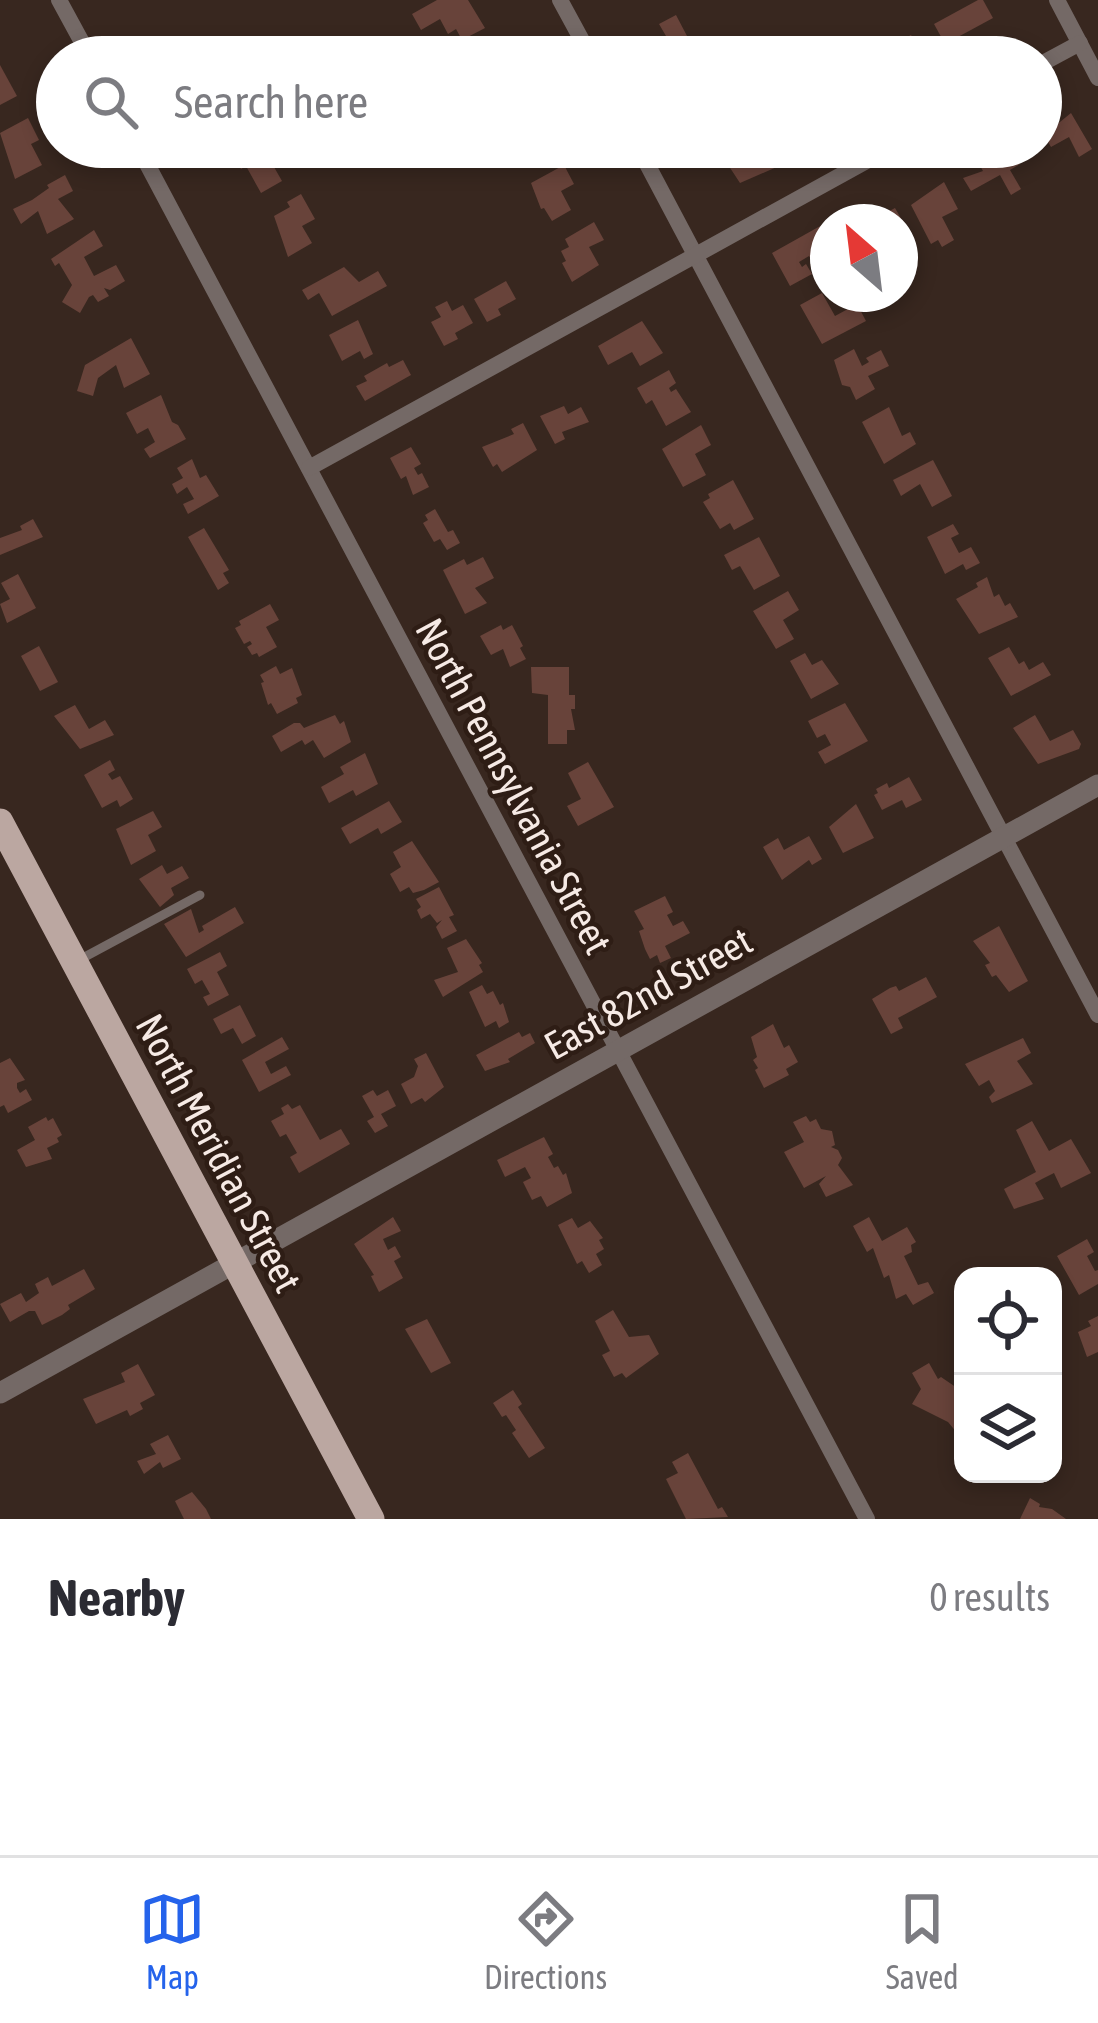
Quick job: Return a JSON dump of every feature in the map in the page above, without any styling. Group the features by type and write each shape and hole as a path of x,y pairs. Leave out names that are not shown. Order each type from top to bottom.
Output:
{"main road":[{"name":"North Meridian Street","path":"0,822 371,1519"}],"street":[{"path":"59,0 78,36"},
{"path":"561,0 580,36"},
{"path":"1057,0 1098,78"},
{"path":"1062,53 1080,43"},
{"name":"North Pennsylvania Street","path":"149,168 867,1519"},
{"path":"649,168 1098,1016"},
{"path":"309,467 853,168"},
{"name":"East 82nd Street","path":"0,1393 1098,785"}],"lane":[{"path":"75,962 200,895"}],"building":[{"path":"437,0 468,0 485,28 470,36 460,36 456,29 448,34 440,19 421,30 412,14"},
{"path":"978,0 983,0 993,18 960,36 941,36 934,24"},
{"path":"676,15 687,36 666,36 659,24"},
{"path":"0,65 17,96 0,105"},
{"path":"1071,113 1092,149 1079,157 1069,137 1062,141 1062,120"},
{"path":"28,118 36,134 31,144 36,168 15,179 0,133"},
{"path":"247,168 275,168 282,181 261,193"},
{"path":"566,168 574,184 561,191 571,210 552,221 541,209 531,183"},
{"path":"730,168 774,168 740,183"},
{"path":"1013,168 1010,170 1021,189 1011,195 1000,175 971,191 963,178"},
{"path":"65,175 73,191 58,199 74,219 47,234 38,211 21,224 13,209"},
{"path":"944,182 958,209 942,217 954,240 942,247 938,240 931,244 918,219 918,204 912,204"},
{"path":"301,194 315,219 302,226 312,243 288,257 274,216"},
{"path":"594,222 604,240 589,247 599,265 572,282 562,263 566,261 561,251 569,247 565,239"},
{"path":"94,230 103,246 84,257 94,276 116,265 125,281 110,290 104,288 109,296 98,302 93,295 89,297 80,313 62,302 72,285 59,263 55,266 51,259"},
{"path":"810,232 810,257 799,262 802,267 806,264 810,275 790,286 772,253"},
{"path":"344,267 359,282 378,271 387,286 332,316 319,293 308,300 302,290"},
{"path":"506,281 516,299 487,322 474,299"},
{"path":"810,300 810,312 835,316 861,312 866,321 822,344 800,305"},
{"path":"447,301 452,311 463,305 473,323 444,346 431,322 441,317 435,307"},
{"path":"358,320 373,354 364,359 360,351 342,361 329,335"},
{"path":"642,321 663,353 640,366 632,352 608,365 598,346"},
{"path":"131,338 150,374 124,388 116,365 98,378 93,396 77,391 85,365"},
{"path":"854,349 862,366 881,350 889,366 868,376 875,389 856,400 850,387 842,385 834,360"},
{"path":"403,360 411,375 365,401 356,386 367,381 364,376"},
{"path":"669,370 676,383 669,388 671,392 676,389 691,412 666,426 652,400 646,404 637,388"},
{"path":"161,395 172,422 186,439 150,458 144,449 155,442 148,428 137,434 126,413"},
{"path":"564,406 568,414 581,407 589,422 562,432 565,439 555,444 540,416"},
{"path":"889,407 902,436 910,432 916,444 884,464 862,422"},
{"path":"523,423 537,450 502,472 497,464 493,467 482,447 514,434 511,429"},
{"path":"701,425 711,445 695,454 706,475 683,487 662,449"},
{"path":"411,447 421,464 414,468 429,487 413,495 406,476 401,479 390,458"},
{"path":"192,459 200,478 206,475 219,496 188,514 183,504 194,499 187,487 177,494 172,484 183,478 177,468"},
{"path":"933,460 952,496 932,507 920,484 901,496 893,480"},
{"path":"733,480 754,519 734,530 730,523 720,529 703,502"},
{"path":"435,509 460,543 447,550 440,539 434,542 423,523 428,520 425,515"},
{"path":"33,519 43,537 0,555 0,538 22,530 20,526"},
{"path":"953,524 959,534 951,538 959,553 971,547 980,563 966,570 963,564 945,574 927,537"},
{"path":"204,528 229,570 223,573 229,583 218,590 188,537"},
{"path":"759,537 780,576 754,590 740,566 732,570 724,555"},
{"path":"483,557 494,578 475,588 487,603 465,614 443,570 464,559 467,565"},
{"path":"18,574 36,608 7,623 0,604 10,599 1,583"},
{"path":"987,577 994,597 999,594 1005,606 1010,603 1018,617 979,634 956,599"},
{"path":"788,591 799,610 783,620 794,639 776,649 753,611"},
{"path":"270,604 279,620 266,627 277,647 259,657 252,655 247,647 252,644 244,644 235,628"},
{"path":"501,625 503,630 512,625 526,659 510,667 503,649 491,655 480,636"},
{"path":"39,646 58,682 40,691 21,656"},
{"path":"1009,647 1019,664 1024,661 1029,670 1043,662 1051,675 1011,696 988,658"},
{"path":"805,653 812,665 822,660 839,684 811,699 790,661"},
{"path":"276,666 280,674 292,668 302,695 296,698 298,703 277,714 268,705 260,675"},
{"path":"531,667 569,667 575,730 567,730 567,744 548,744 548,695 532,693"},
{"path":"845,703 868,741 825,764 818,752 831,745 825,734 817,738 808,721"},
{"path":"75,705 89,729 105,720 114,735 80,749 54,716"},
{"path":"335,715 340,724 344,721 351,742 324,758 313,740 305,745 302,740 281,752 272,736 294,723 304,728"},
{"path":"1035,715 1050,741 1073,730 1079,749 1038,764 1013,728"},
{"path":"365,753 378,784 329,803 321,787 344,774 340,767"},
{"path":"110,760 115,770 108,774 112,780 120,776 133,799 120,807 117,800 102,808 84,775"},
{"path":"588,762 614,807 578,826 567,806 581,799 568,773"},
{"path":"909,777 922,800 906,808 902,800 882,810 876,789"},
{"path":"389,801 402,822 381,834 378,828 350,844 341,828"},
{"path":"856,804 874,838 843,853 829,827"},
{"path":"153,811 162,827 148,835 156,851 131,865 116,829"},
{"path":"809,836 822,859 812,865 809,860 782,880 763,847 778,838 784,850"},
{"path":"412,841 439,882 413,893 409,887 400,892 390,874 401,867 393,852"},
{"path":"162,865 167,874 182,866 189,878 171,888 174,895 160,907 139,879"},
{"path":"439,887 457,931 442,939 436,927 442,920 437,923 430,914 421,919 416,899"},
{"path":"665,896 673,912 667,915 673,926 683,921 690,933 665,946 671,958 660,963 657,955 650,959 645,949 639,931 644,929 634,911"},
{"path":"235,907 244,923 186,957 164,924 191,909 199,933 202,926"},
{"path":"999,926 1028,981 1009,992 996,975 992,977 985,965 990,963 973,941"},
{"path":"466,939 483,972 443,997 434,980 458,972 447,948"},
{"path":"220,952 227,966 217,972 229,995 208,1006 203,997 210,994 202,980 195,984 187,969"},
{"path":"926,977 937,997 898,1018 903,1028 891,1034 872,999"},
{"path":"482,985 503,1003 509,1022 499,1028 496,1021 485,1027 469,992"},
{"path":"240,1005 256,1036 242,1044 233,1028 221,1034 213,1019"},
{"path":"773,1024 784,1048 789,1045 798,1062 786,1069 789,1075 764,1088 755,1070 751,1037"},
{"path":"519,1032 522,1037 530,1033 535,1043 510,1062 485,1071 476,1055"},
{"path":"282,1037 289,1049 265,1062 271,1074 286,1066 291,1075 259,1092 242,1060"},
{"path":"1023,1038 1031,1053 1017,1061 1033,1084 992,1103 989,1097 995,1091 989,1080 979,1086 965,1064"},
{"path":"426,1053 444,1087 425,1102 422,1098 411,1104 401,1084 414,1077 418,1066 414,1059"},
{"path":"10,1058 25,1080 17,1088 20,1093 26,1089 32,1100 8,1113 4,1105 0,1107 0,1063"},
{"path":"373,1090 377,1096 388,1090 396,1106 381,1114 388,1126 375,1133 367,1121 374,1117 362,1096"},
{"path":"288,1104 292,1109 300,1105 320,1140 341,1129 350,1144 299,1173 290,1157 297,1153 271,1121 284,1114 281,1108"},
{"path":"806,1116 810,1122 816,1119 821,1129 832,1131 835,1145 831,1147 842,1158 838,1165 853,1185 826,1197 819,1184 826,1176 804,1188 784,1152 804,1142 793,1122"},
{"path":"46,1117 48,1121 53,1118 62,1135 47,1148 52,1159 26,1167 17,1150 35,1140 28,1127"},
{"path":"1032,1121 1049,1151 1071,1139 1091,1173 1061,1188 1054,1173 1035,1183 1044,1199 1014,1209 1004,1189 1036,1172 1016,1130"},
{"path":"544,1137 553,1154 548,1157 554,1168 566,1173 572,1193 547,1207 541,1196 532,1200 523,1182 531,1178 525,1167 505,1177 497,1160"},
{"path":"393,1217 401,1231 383,1239 388,1250 395,1246 401,1257 394,1261 403,1278 379,1292 354,1244"},
{"path":"869,1217 882,1241 907,1227 916,1242 904,1256 918,1285 928,1282 934,1293 913,1305 906,1294 896,1299 889,1275 884,1278 873,1248 867,1252 853,1226"},
{"path":"572,1218 578,1228 590,1221 603,1238 599,1240 604,1249 596,1254 602,1265 589,1273 582,1261 577,1264 558,1225"},
{"path":"1087,1239 1094,1252 1087,1256 1098,1270 1098,1284 1079,1295 1057,1256"},
{"path":"84,1269 95,1289 68,1305 70,1309 62,1315 42,1325 35,1311 29,1311 10,1322 0,1304 21,1293 26,1302 39,1293 35,1284 48,1277 52,1286"},
{"path":"613,1310 629,1337 649,1335 659,1354 626,1378 622,1373 614,1377 602,1355 610,1351 595,1321"},
{"path":"1098,1316 1098,1352 1087,1357 1078,1332"},
{"path":"427,1319 451,1363 431,1373 405,1329"},
{"path":"929,1363 938,1379 954,1386 954,1429 912,1404 921,1389 912,1373"},
{"path":"138,1364 155,1395 130,1416 127,1410 96,1424 83,1399 125,1382 121,1373"},
{"path":"513,1390 522,1404 518,1407 545,1448 529,1458 512,1433 516,1430 493,1403"},
{"path":"168,1435 181,1459 163,1468 160,1462 144,1474 137,1461 156,1454 150,1444"},
{"path":"688,1453 718,1509 722,1507 728,1517 686,1519 666,1479 678,1473 672,1462"},
{"path":"192,1492 211,1519 184,1519 175,1501"},
{"path":"1030,1498 1039,1507 1066,1519 1020,1519"}]}
